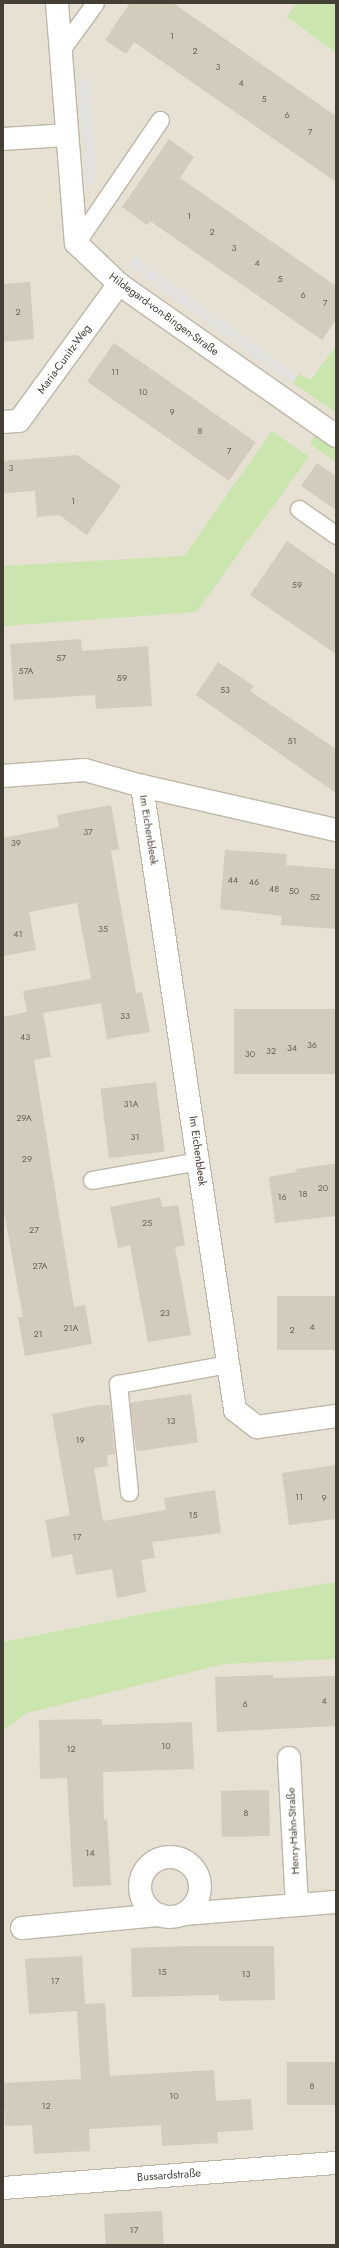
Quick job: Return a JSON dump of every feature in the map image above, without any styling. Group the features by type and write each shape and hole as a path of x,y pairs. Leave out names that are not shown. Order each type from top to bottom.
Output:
{"street":[{"path":"56,3 76,243"},
{"path":"3,138 66,135"},
{"name":"Hildegard-von-Bingen-Straße","path":"76,243 119,284 336,436"},
{"name":"Maria-Cunitz-Weg","path":"3,422 19,421 119,284"},
{"name":"Im Eichenbleek","path":"3,776 85,770 142,786 336,830"},
{"name":"Im Eichenbleek","path":"142,786 235,1410 257,1427 336,1416"},
{"name":"Henry-Hahn-Straße","path":"288,1758 297,1904"},
{"path":"160,1915 150,1909 143,1900 140,1889 142,1877 147,1867 157,1860 168,1857 179,1858 190,1864 197,1873 200,1884 198,1896 193,1906 184,1914"},
{"path":"22,1928 160,1915 172,1917 184,1914 336,1902"},
{"name":"Bussardstraße","path":"3,2188 336,2163"}],"lane":[{"path":"60,51 95,3"},
{"path":"76,243 160,120"},
{"path":"299,509 336,535"},
{"path":"92,1180 199,1161"},
{"path":"129,1492 118,1384 228,1364"}],"shaded area":[{"path":"3,3 336,3 336,2245 3,2245"},
{"path":"90,79 97,183 86,184 79,80"},
{"path":"134,256 298,375 292,384 128,265"}],"green space":[{"path":"297,3 336,3 336,53 287,17"},
{"path":"336,346 336,413 292,382 299,374 311,380"},
{"path":"272,431 309,457 196,612 3,626 3,566 184,556"},
{"path":"317,432 336,445 336,462 310,444"},
{"path":"336,1582 336,1659 223,1664 27,1713 3,1730 3,1642 164,1610"}],"building":[{"path":"130,3 173,3 336,116 336,182 134,42 126,54 105,40"},
{"path":"169,139 194,157 180,178 336,286 336,320 322,340 150,221 147,225 122,207"},
{"path":"30,282 34,339 3,342 3,284"},
{"path":"114,343 256,442 229,481 87,382"},
{"path":"77,455 121,486 87,535 59,515 37,517 35,491 3,493 3,461"},
{"path":"317,463 336,476 336,510 301,486"},
{"path":"287,541 336,575 336,654 250,595"},
{"path":"81,639 82,651 148,646 152,706 96,709 95,695 14,700 10,644"},
{"path":"218,662 254,686 250,691 336,749 336,793 196,695"},
{"path":"111,805 119,849 111,851 136,993 142,992 150,1032 107,1039 101,1003 43,1013 51,1057 34,1060 74,1307 85,1305 92,1344 25,1356 18,1317 23,1317 3,1206 3,1017 27,1012 23,991 91,979 77,903 29,912 36,950 3,956 3,838 59,827 57,815"},
{"path":"225,850 287,854 286,865 336,869 336,929 281,925 282,916 220,909"},
{"path":"234,1009 336,1009 336,1074 234,1074"},
{"path":"156,1082 165,1151 109,1158 100,1089"},
{"path":"336,1164 336,1216 275,1223 269,1177 297,1172 296,1169"},
{"path":"160,1197 162,1207 178,1205 185,1245 175,1247 191,1335 148,1342 130,1245 118,1248 110,1207"},
{"path":"277,1296 336,1296 336,1350 277,1350"},
{"path":"191,1394 198,1443 136,1451 130,1403"},
{"path":"98,1405 110,1405 115,1454 107,1455 108,1466 94,1468 103,1521 166,1510 164,1498 215,1490 221,1533 152,1542 155,1558 141,1560 146,1592 117,1598 112,1569 76,1575 72,1554 52,1558 45,1520 70,1515 52,1414"},
{"path":"336,1465 336,1519 289,1525 282,1473"},
{"path":"273,1675 273,1678 336,1676 336,1726 217,1732 215,1677"},
{"path":"102,1719 102,1725 192,1722 194,1769 103,1772 104,1820 107,1819 111,1885 73,1887 67,1778 40,1779 39,1720"},
{"path":"269,1790 270,1836 222,1837 221,1791"},
{"path":"274,1946 275,2000 219,2001 219,1995 132,1997 131,1948"},
{"path":"82,1956 85,2004 105,2003 110,2076 214,2070 216,2101 251,2099 253,2130 217,2132 218,2143 162,2146 161,2125 89,2129 90,2151 34,2154 32,2125 5,2126 3,2083 81,2079 77,2011 29,2014 25,1959"},
{"path":"287,2062 336,2062 336,2105 287,2105"},
{"path":"162,2211 164,2245 106,2245 104,2214"}]}
